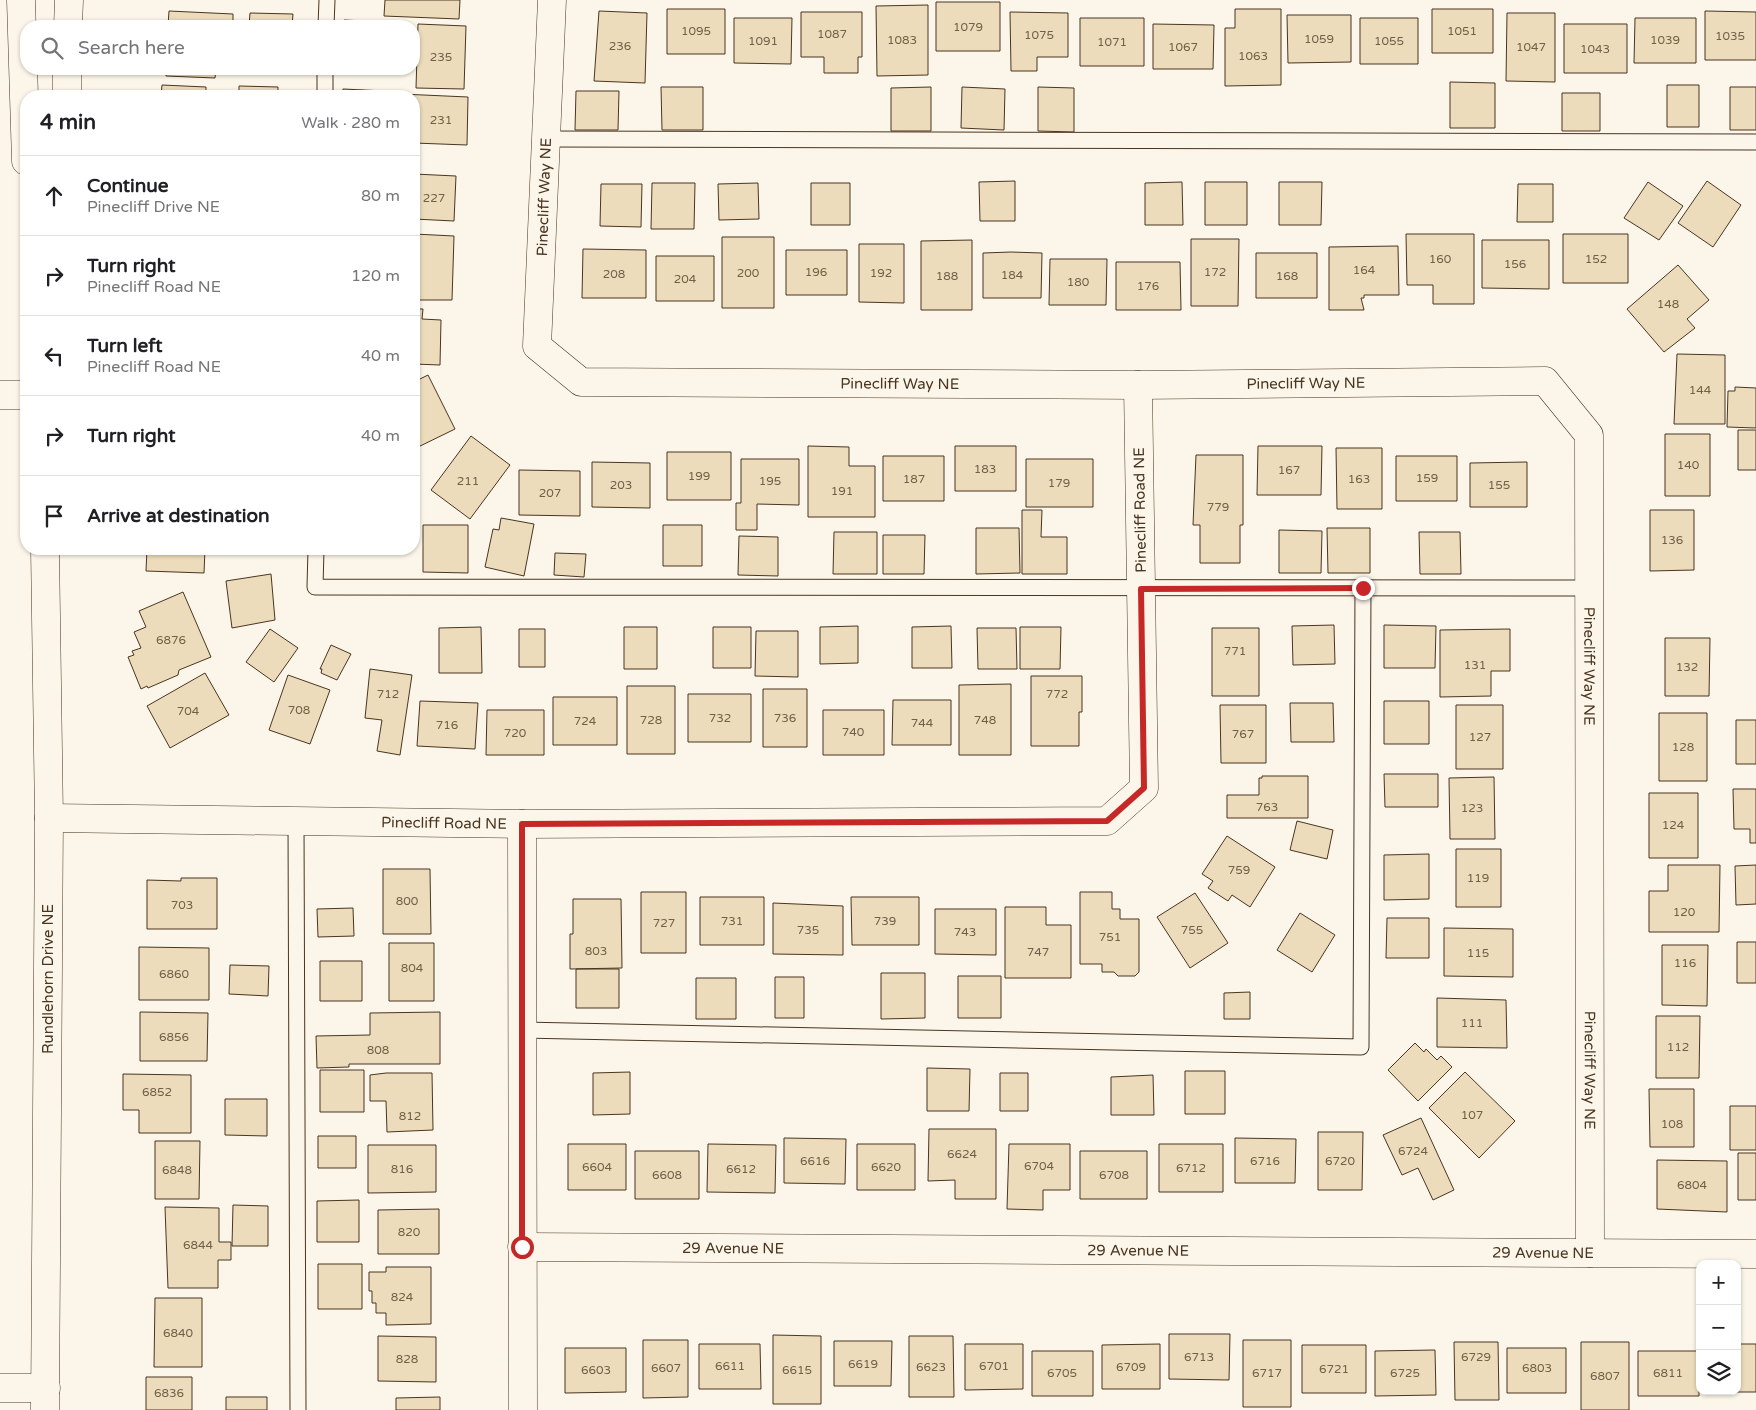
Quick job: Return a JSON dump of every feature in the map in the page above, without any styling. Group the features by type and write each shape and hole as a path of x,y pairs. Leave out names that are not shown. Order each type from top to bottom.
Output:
{"street":[{"path":"21,0 22,20"},
{"path":"68,20 69,0"},
{"name":"Pinecliff Way NE","path":"552,0 537,346 581,382 1138,385 1545,381 1589,435 1590,1253"},
{"path":"23,75 24,90"},
{"path":"67,75 67,90"},
{"name":"Pinecliff Road NE","path":"49,818 522,824 1107,821 1144,788 1138,385"},
{"path":"0,395 20,395"},
{"name":"Rundlehorn Drive NE","path":"45,555 49,818 46,1399"},
{"path":"522,824 523,1410"},
{"name":"29 Avenue NE","path":"522,1247 1756,1254"},
{"path":"0,1388 46,1399"}],"lane":[{"path":"326,20 327,0"},
{"path":"325,75 325,90"},
{"path":"546,139 1756,142"},
{"path":"316,555 315,587 1589,588"},
{"path":"522,1030 1361,1047 1363,588"},
{"path":"296,821 298,1410"}],"building":[{"path":"385,0 460,0 459,19 384,16"},
{"path":"936,2 1000,2 1000,51 936,51"},
{"path":"928,5 928,75 877,76 876,6"},
{"path":"667,9 725,9 725,54 667,54"},
{"path":"1235,9 1281,9 1281,85 1225,86 1225,28 1235,28"},
{"path":"1432,9 1493,9 1493,53 1432,53"},
{"path":"169,11 233,14 233,20 168,20"},
{"path":"599,11 647,13 645,83 594,81"},
{"path":"1705,11 1756,12 1756,60 1705,60"},
{"path":"801,12 862,12 862,57 858,57 858,73 824,73 824,57 801,57"},
{"path":"1010,12 1068,13 1068,57 1037,57 1037,71 1011,71"},
{"path":"250,13 293,14 292,20 249,20"},
{"path":"1507,13 1555,13 1555,82 1506,81"},
{"path":"1287,15 1351,15 1351,62 1288,63"},
{"path":"734,18 792,18 791,64 734,63"},
{"path":"1080,18 1144,18 1144,66 1080,66"},
{"path":"1360,18 1418,18 1418,64 1360,64"},
{"path":"1635,18 1696,18 1696,63 1634,63"},
{"path":"420,24 466,26 464,89 416,88 416,75 420,75"},
{"path":"1153,24 1214,25 1213,69 1153,69"},
{"path":"1564,24 1627,24 1627,73 1564,73"},
{"path":"166,75 215,75 215,78"},
{"path":"1450,82 1495,83 1495,128 1450,128"},
{"path":"162,85 206,87 206,90 162,90"},
{"path":"1667,85 1699,85 1699,127 1667,127"},
{"path":"239,86 278,87 278,90 239,90"},
{"path":"661,87 703,87 703,130 662,130"},
{"path":"931,87 931,131 891,131 891,88"},
{"path":"962,87 1005,89 1004,130 961,128"},
{"path":"1038,87 1074,88 1074,132 1038,131"},
{"path":"1730,87 1756,87 1756,130 1730,130"},
{"path":"576,91 619,91 618,130 575,130"},
{"path":"1562,93 1600,93 1600,131 1562,131"},
{"path":"420,95 468,97 467,145 420,143"},
{"path":"420,174 456,176 454,221 420,219"},
{"path":"1015,181 1015,221 980,221 979,182"},
{"path":"1707,181 1741,205 1713,247 1678,223"},
{"path":"1182,182 1183,225 1145,225 1145,183"},
{"path":"1205,182 1247,182 1247,225 1205,225"},
{"path":"1279,182 1322,182 1321,225 1279,225"},
{"path":"1648,182 1683,206 1659,240 1624,218"},
{"path":"652,183 695,183 694,229 651,229"},
{"path":"758,183 759,219 719,220 718,184"},
{"path":"811,183 850,183 850,225 811,225"},
{"path":"601,184 642,184 641,227 600,226"},
{"path":"1518,184 1553,184 1553,222 1517,222"},
{"path":"420,234 454,236 452,300 420,300"},
{"path":"1406,234 1474,234 1474,304 1433,304 1433,285 1407,285"},
{"path":"1563,234 1628,234 1628,283 1563,283"},
{"path":"722,237 774,237 774,308 722,308"},
{"path":"1191,239 1239,239 1238,306 1191,306"},
{"path":"972,240 972,310 921,310 921,241"},
{"path":"1482,240 1549,240 1549,289 1482,288"},
{"path":"859,244 904,244 904,303 859,302"},
{"path":"1398,246 1399,295 1364,295 1364,298 1361,298 1364,310 1329,310 1329,247"},
{"path":"583,249 646,250 646,298 582,298"},
{"path":"786,250 847,250 847,295 786,295"},
{"path":"983,253 1042,253 1041,298 983,298"},
{"path":"1256,253 1317,253 1317,298 1256,298"},
{"path":"656,256 714,256 714,301 656,301"},
{"path":"1050,259 1107,259 1106,305 1049,305"},
{"path":"1116,262 1180,262 1181,310 1116,310"},
{"path":"1678,265 1709,300 1687,319 1695,328 1664,352 1627,309"},
{"path":"420,309 423,309 422,319 441,320 440,365 420,364"},
{"path":"1677,354 1725,355 1725,424 1674,424"},
{"path":"428,375 455,429 420,446 420,379"},
{"path":"1735,387 1756,388 1756,428 1727,427 1728,391 1735,391"},
{"path":"1738,430 1756,430 1756,470 1738,470"},
{"path":"1665,434 1710,434 1710,496 1665,496"},
{"path":"471,436 510,465 470,519 431,490"},
{"path":"808,446 849,447 849,466 875,466 875,517 808,517"},
{"path":"955,446 1016,446 1016,491 955,491"},
{"path":"1258,446 1322,446 1321,495 1257,495"},
{"path":"1336,448 1382,448 1382,509 1337,509"},
{"path":"667,452 731,452 731,500 667,500"},
{"path":"1196,455 1243,455 1243,525 1240,525 1240,563 1200,563 1200,525 1193,525"},
{"path":"883,456 944,456 944,501 883,501"},
{"path":"1396,456 1457,456 1457,501 1396,501"},
{"path":"741,459 799,459 799,505 757,504 757,530 736,530 736,503 741,503"},
{"path":"1026,459 1093,459 1093,507 1026,507"},
{"path":"592,462 650,463 650,508 592,507"},
{"path":"1527,462 1527,507 1470,507 1470,463"},
{"path":"519,470 580,471 580,516 519,515"},
{"path":"1022,510 1042,510 1041,537 1067,537 1067,574 1022,574"},
{"path":"1650,510 1694,510 1694,570 1650,571"},
{"path":"501,518 534,524 524,576 485,567 493,529 499,530"},
{"path":"423,525 468,525 468,573 423,572"},
{"path":"663,525 702,525 702,566 663,566"},
{"path":"976,528 1019,528 1020,573 976,574"},
{"path":"1327,528 1370,528 1370,573 1328,573"},
{"path":"1279,530 1322,531 1321,573 1279,573"},
{"path":"834,532 877,532 877,574 833,574"},
{"path":"1419,532 1460,532 1461,574 1420,574"},
{"path":"883,535 925,535 924,574 883,574"},
{"path":"739,536 778,537 778,576 738,575"},
{"path":"555,553 586,554 584,577 554,575"},
{"path":"147,555 205,555 204,573 146,571"},
{"path":"271,574 275,620 232,628 226,581"},
{"path":"183,592 211,657 179,670 178,675 148,688 147,686 141,689 128,657 134,655 132,651 141,648 134,632 146,627 139,611"},
{"path":"1334,625 1335,664 1293,665 1292,626"},
{"path":"1384,625 1436,626 1435,668 1384,668"},
{"path":"858,626 858,663 820,664 820,627"},
{"path":"951,626 952,668 912,668 912,627"},
{"path":"481,627 482,673 439,673 439,628"},
{"path":"624,627 657,627 657,669 624,669"},
{"path":"713,627 751,627 751,668 713,668"},
{"path":"1020,627 1061,627 1060,669 1020,669"},
{"path":"977,628 1016,628 1017,669 978,669"},
{"path":"1212,628 1259,628 1259,696 1212,696"},
{"path":"270,629 298,648 274,682 246,662"},
{"path":"519,629 545,629 545,667 519,667"},
{"path":"1510,629 1510,671 1491,671 1491,696 1440,697 1440,630"},
{"path":"756,631 798,631 798,677 755,676"},
{"path":"1665,638 1710,638 1709,696 1665,696"},
{"path":"331,645 351,654 337,680 321,673 322,669 320,669"},
{"path":"370,669 412,675 400,755 377,751 382,720 365,718"},
{"path":"205,673 229,715 170,748 147,706"},
{"path":"288,675 330,690 310,744 269,730"},
{"path":"1031,676 1082,676 1082,712 1079,712 1079,746 1031,746"},
{"path":"1011,684 1011,755 959,755 959,685"},
{"path":"627,686 675,686 675,754 627,754"},
{"path":"763,689 807,689 807,747 763,747"},
{"path":"688,694 751,694 751,742 688,742"},
{"path":"553,697 617,697 617,745 553,745"},
{"path":"893,700 951,700 951,745 892,745"},
{"path":"420,701 478,703 475,749 417,746"},
{"path":"1384,701 1429,701 1429,744 1384,744"},
{"path":"1290,703 1333,703 1334,742 1291,742"},
{"path":"1220,705 1266,705 1266,763 1221,763"},
{"path":"1456,705 1503,705 1503,769 1456,769"},
{"path":"487,710 544,710 544,755 486,755"},
{"path":"823,710 884,710 884,755 823,755"},
{"path":"1659,713 1707,713 1707,781 1659,781"},
{"path":"1736,720 1756,720 1756,764 1736,764"},
{"path":"1384,774 1438,774 1438,807 1385,807"},
{"path":"1262,776 1308,776 1308,818 1227,818 1227,795 1259,795 1259,778 1262,778"},
{"path":"1494,777 1495,839 1450,839 1449,778"},
{"path":"1733,789 1756,789 1756,843 1750,843 1750,829 1734,829"},
{"path":"1649,793 1698,793 1698,858 1649,858"},
{"path":"1297,821 1333,830 1327,859 1290,850"},
{"path":"1227,836 1275,867 1250,907 1232,895 1228,901 1208,888 1213,881 1202,874"},
{"path":"1456,849 1501,849 1501,907 1456,907"},
{"path":"1429,854 1429,899 1384,900 1384,855"},
{"path":"1668,865 1720,865 1719,932 1649,932 1649,891 1668,891"},
{"path":"1756,865 1756,904 1736,905 1735,866"},
{"path":"383,869 430,869 431,934 383,934"},
{"path":"181,878 217,878 217,929 147,929 147,880 181,881"},
{"path":"641,892 686,892 686,953 641,953"},
{"path":"1080,892 1112,892 1112,909 1120,909 1120,919 1139,919 1139,972 1135,976 1118,976 1114,972 1102,972 1102,964 1080,964"},
{"path":"1195,893 1228,943 1190,968 1157,917"},
{"path":"700,897 764,897 764,945 700,945"},
{"path":"851,897 919,897 919,945 852,945"},
{"path":"573,899 621,899 622,968 570,969"},
{"path":"773,903 843,906 843,955 773,954"},
{"path":"1005,907 1046,907 1046,925 1071,925 1071,978 1005,978"},
{"path":"353,908 354,936 318,937 317,909"},
{"path":"935,909 996,909 996,955 935,954"},
{"path":"1300,913 1335,935 1312,972 1277,950"},
{"path":"1387,918 1429,918 1429,958 1386,958"},
{"path":"1444,928 1513,929 1513,977 1444,976"},
{"path":"1737,942 1756,942 1756,983 1737,983"},
{"path":"389,943 434,943 434,1001 389,1001"},
{"path":"1662,945 1708,945 1707,1006 1662,1005"},
{"path":"139,947 209,948 209,1000 139,1000"},
{"path":"320,961 362,961 362,1001 320,1001"},
{"path":"230,965 269,966 268,996 229,994"},
{"path":"576,969 619,969 619,1008 576,1008"},
{"path":"881,973 925,973 925,1018 881,1019"},
{"path":"958,976 1001,976 1001,1018 958,1018"},
{"path":"775,977 804,977 804,1018 775,1018"},
{"path":"696,978 736,978 736,1019 696,1019"},
{"path":"1250,992 1250,1019 1224,1019 1224,993"},
{"path":"1437,998 1506,1000 1507,1048 1437,1047"},
{"path":"140,1012 208,1013 207,1061 140,1061"},
{"path":"440,1012 440,1064 349,1064 349,1067 317,1068 316,1036 370,1035 370,1013"},
{"path":"1656,1016 1700,1016 1699,1078 1656,1078"},
{"path":"1415,1043 1424,1052 1426,1049 1437,1060 1441,1056 1452,1067 1418,1101 1388,1070"},
{"path":"927,1068 970,1069 969,1111 927,1111"},
{"path":"320,1070 364,1070 364,1112 320,1112"},
{"path":"1185,1071 1225,1071 1225,1114 1185,1114"},
{"path":"630,1072 630,1114 593,1115 593,1073"},
{"path":"1465,1072 1515,1121 1479,1158 1429,1108"},
{"path":"432,1073 433,1130 387,1132 386,1101 370,1101 370,1075"},
{"path":"1000,1073 1028,1073 1028,1111 1000,1111"},
{"path":"123,1074 191,1075 191,1133 139,1133 139,1110 123,1110"},
{"path":"1153,1075 1154,1115 1111,1115 1111,1077"},
{"path":"1649,1089 1694,1089 1694,1147 1650,1147"},
{"path":"225,1099 267,1099 267,1136 225,1135"},
{"path":"1730,1106 1756,1106 1756,1150 1730,1150"},
{"path":"1421,1118 1454,1190 1433,1200 1418,1168 1402,1175 1383,1135"},
{"path":"929,1129 996,1129 996,1199 955,1199 955,1180 928,1181"},
{"path":"1318,1132 1363,1132 1362,1190 1318,1190"},
{"path":"318,1136 356,1136 356,1168 318,1168"},
{"path":"784,1138 846,1139 845,1184 784,1183"},
{"path":"1235,1138 1296,1139 1295,1183 1235,1183"},
{"path":"155,1141 200,1141 199,1199 155,1199"},
{"path":"568,1144 626,1144 626,1190 568,1190"},
{"path":"708,1144 776,1145 775,1193 707,1192"},
{"path":"857,1144 915,1144 915,1190 857,1190"},
{"path":"1009,1144 1070,1144 1070,1190 1043,1190 1043,1210 1007,1209"},
{"path":"1159,1144 1223,1144 1223,1192 1159,1192"},
{"path":"368,1145 436,1145 436,1192 368,1193"},
{"path":"635,1151 699,1151 699,1199 635,1199"},
{"path":"1080,1151 1147,1151 1147,1199 1080,1199"},
{"path":"1738,1153 1756,1153 1756,1200 1738,1200"},
{"path":"1657,1160 1727,1161 1727,1212 1657,1209"},
{"path":"359,1200 359,1242 317,1242 317,1201"},
{"path":"233,1205 268,1206 268,1246 232,1246"},
{"path":"165,1207 219,1208 219,1242 231,1242 231,1260 218,1260 218,1288 168,1288"},
{"path":"439,1209 439,1254 378,1254 378,1210"},
{"path":"318,1264 362,1264 362,1309 318,1309"},
{"path":"386,1267 431,1267 431,1324 386,1325 386,1313 376,1313 376,1303 372,1303 372,1291 369,1291 369,1272 386,1272"},
{"path":"155,1298 202,1298 202,1367 154,1367"},
{"path":"1169,1334 1230,1334 1229,1380 1169,1379"},
{"path":"773,1335 821,1336 821,1404 773,1404"},
{"path":"378,1336 436,1337 436,1382 378,1381"},
{"path":"909,1336 953,1336 954,1397 909,1397"},
{"path":"643,1340 688,1340 688,1397 643,1398"},
{"path":"1243,1340 1291,1340 1291,1407 1243,1407"},
{"path":"834,1341 892,1341 891,1386 834,1386"},
{"path":"1454,1342 1498,1342 1499,1400 1455,1400"},
{"path":"1581,1342 1629,1342 1629,1410 1581,1410"},
{"path":"699,1344 760,1344 761,1389 699,1389"},
{"path":"965,1344 1023,1344 1023,1389 965,1390"},
{"path":"1160,1344 1160,1389 1102,1389 1102,1345"},
{"path":"1741,1344 1756,1344 1756,1392 1741,1392"},
{"path":"1302,1345 1366,1345 1366,1393 1302,1393"},
{"path":"565,1348 626,1348 626,1392 565,1393"},
{"path":"1507,1348 1566,1348 1566,1393 1507,1393"},
{"path":"1435,1350 1436,1395 1375,1396 1375,1351"},
{"path":"1032,1351 1093,1351 1093,1396 1032,1396"},
{"path":"1638,1351 1696,1351 1696,1395 1699,1396 1638,1396"},
{"path":"146,1377 192,1377 192,1410 146,1410"},
{"path":"226,1397 267,1397 267,1410 226,1410"},
{"path":"440,1397 440,1410 396,1410 396,1398"}],"route":[{"path":"522,1247 522,824 1107,821 1144,788 1141,589 1363,588"}]}
